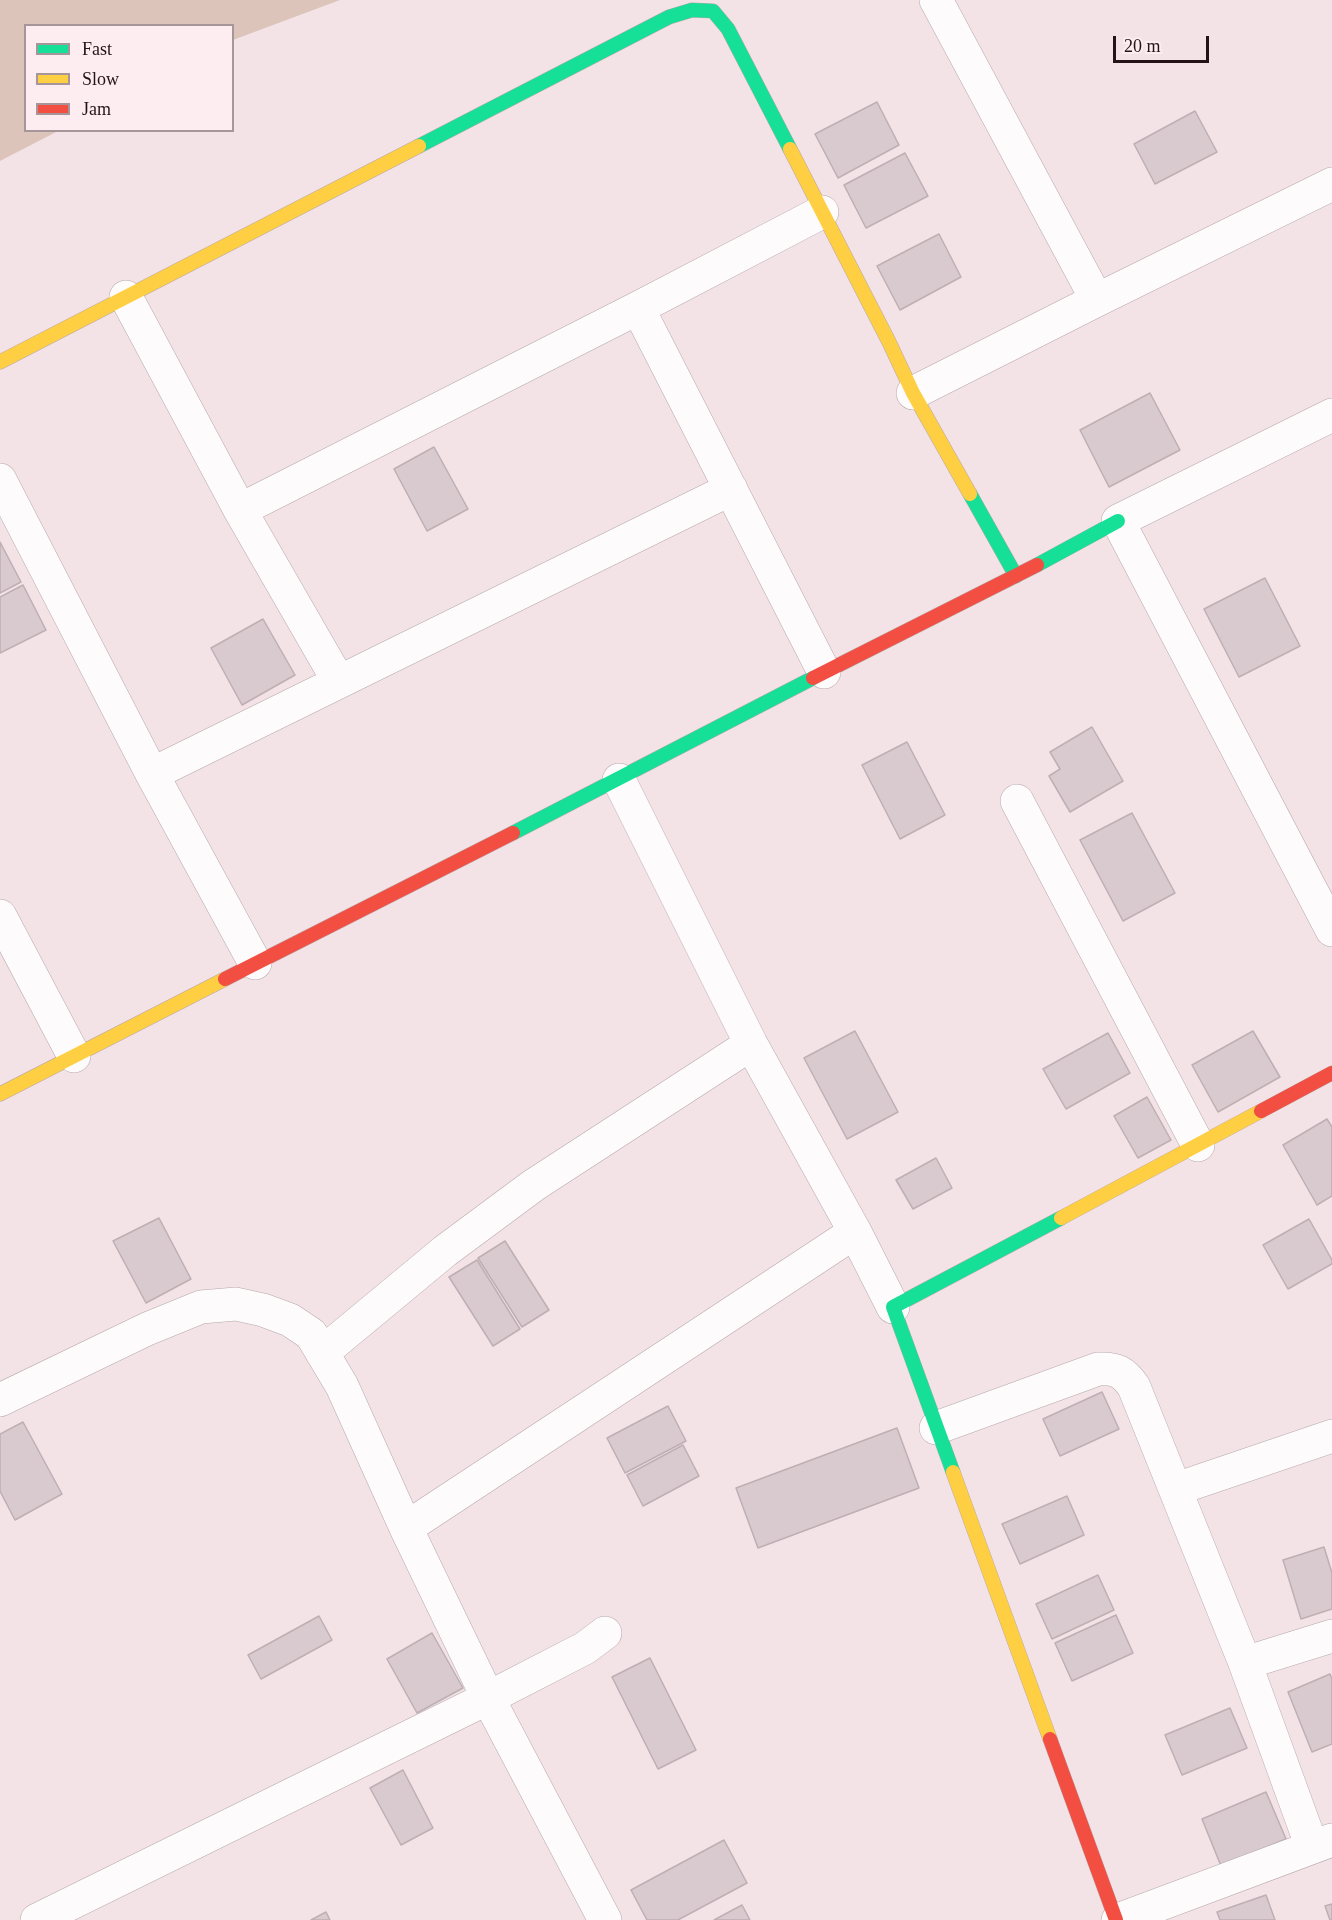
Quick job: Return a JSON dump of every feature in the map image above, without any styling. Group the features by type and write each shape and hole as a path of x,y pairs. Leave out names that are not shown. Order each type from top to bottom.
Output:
{"street":[{"path":"936,0 1097,300"},
{"path":"0,362 669,17 692,10 713,11 728,28 913,393 1016,576"},
{"path":"913,393 1332,184"},
{"path":"240,510 822,212"},
{"path":"126,297 240,510 339,682"},
{"path":"638,308 824,672"},
{"path":"0,1094 619,780 824,672 1016,576 1118,521 1332,415"},
{"path":"0,480 152,774 255,963"},
{"path":"152,774 730,489"},
{"path":"1118,521 1332,930"},
{"path":"619,780 751,1044 855,1232 893,1306 936,1428 1117,1920 1322,1843 1245,1663 1134,1386 1123,1372 1098,1369 936,1428"},
{"path":"1017,801 1198,1144"},
{"path":"0,916 74,1056"},
{"path":"322,1353 445,1251 534,1185 751,1044"},
{"path":"893,1306 1332,1073"},
{"path":"406,1528 855,1232"},
{"path":"0,1400 147,1329 201,1307 236,1304 263,1310 290,1320 311,1334 342,1386 406,1528 488,1698 605,1920"},
{"path":"1176,1489 1332,1436"},
{"path":"37,1920 488,1698 585,1648 605,1633"},
{"path":"1245,1663 1332,1636"}],"shaded area":[{"path":"0,0 340,0 234,40 234,24 24,24 24,132 56,132 0,161"}],"building":[{"path":"877,102 899,145 838,178 815,134"},
{"path":"1195,111 1217,152 1155,184 1134,144"},
{"path":"905,153 928,196 866,228 844,185"},
{"path":"939,234 961,277 900,310 877,266"},
{"path":"1150,393 1180,450 1109,487 1080,430"},
{"path":"434,447 468,509 427,531 394,469"},
{"path":"0,542 21,582 0,593"},
{"path":"1265,578 1300,646 1239,677 1204,609"},
{"path":"23,585 46,630 0,653 0,597"},
{"path":"263,619 295,675 242,705 211,648"},
{"path":"1092,727 1123,781 1070,812 1049,776 1060,769 1050,752"},
{"path":"907,742 945,815 900,839 862,765"},
{"path":"1132,813 1175,893 1123,921 1080,840"},
{"path":"855,1031 898,1112 847,1139 804,1058"},
{"path":"1253,1031 1280,1077 1218,1112 1192,1065"},
{"path":"1108,1033 1130,1073 1066,1109 1043,1069"},
{"path":"1147,1097 1171,1140 1138,1158 1114,1116"},
{"path":"1327,1119 1332,1127 1332,1196 1317,1205 1283,1145"},
{"path":"936,1158 952,1188 913,1209 896,1180"},
{"path":"159,1218 191,1279 146,1303 113,1241"},
{"path":"1309,1219 1332,1260 1332,1264 1288,1289 1263,1245"},
{"path":"505,1241 549,1310 522,1327 478,1258"},
{"path":"477,1260 520,1329 493,1346 449,1277"},
{"path":"1102,1392 1119,1429 1060,1456 1043,1419"},
{"path":"668,1406 686,1441 625,1473 607,1438"},
{"path":"23,1422 62,1494 15,1520 0,1491 0,1434"},
{"path":"897,1428 919,1488 758,1548 736,1488"},
{"path":"683,1445 699,1476 643,1506 627,1475"},
{"path":"1067,1496 1084,1535 1020,1564 1002,1524"},
{"path":"1324,1547 1332,1573 1332,1609 1301,1619 1283,1560"},
{"path":"1098,1575 1114,1610 1052,1639 1036,1604"},
{"path":"1116,1615 1133,1653 1072,1681 1055,1643"},
{"path":"319,1616 332,1640 261,1679 248,1655"},
{"path":"432,1633 463,1688 417,1713 387,1659"},
{"path":"650,1658 696,1750 658,1769 612,1677"},
{"path":"1330,1674 1332,1679 1332,1744 1312,1752 1288,1692"},
{"path":"1230,1708 1247,1748 1182,1775 1165,1735"},
{"path":"403,1770 433,1828 401,1845 370,1788"},
{"path":"1266,1792 1286,1839 1221,1866 1202,1819"},
{"path":"724,1840 747,1883 678,1920 647,1920 631,1890"},
{"path":"1266,1895 1275,1920 1220,1920 1217,1912"},
{"path":"1332,1904 1332,1920 1330,1920 1325,1906"},
{"path":"742,1905 750,1920 714,1920"},
{"path":"326,1912 330,1920 311,1920"}],"traffic: fast":[{"path":"419,146 669,17 692,10 713,11 728,29 790,149"},
{"path":"970,494 1016,576"},
{"path":"1037,565 1118,521"},
{"path":"513,833 813,678"},
{"path":"953,1472 893,1307 1061,1218"}],"traffic: slow":[{"path":"0,362 419,146"},
{"path":"790,149 913,393 970,494"},
{"path":"0,1094 225,979"},
{"path":"1061,1218 1261,1111"},
{"path":"953,1472 1050,1739"}],"traffic: jam":[{"path":"813,678 1037,565"},
{"path":"225,979 513,833"},
{"path":"1261,1111 1332,1073"},
{"path":"1050,1739 1116,1920"}]}
